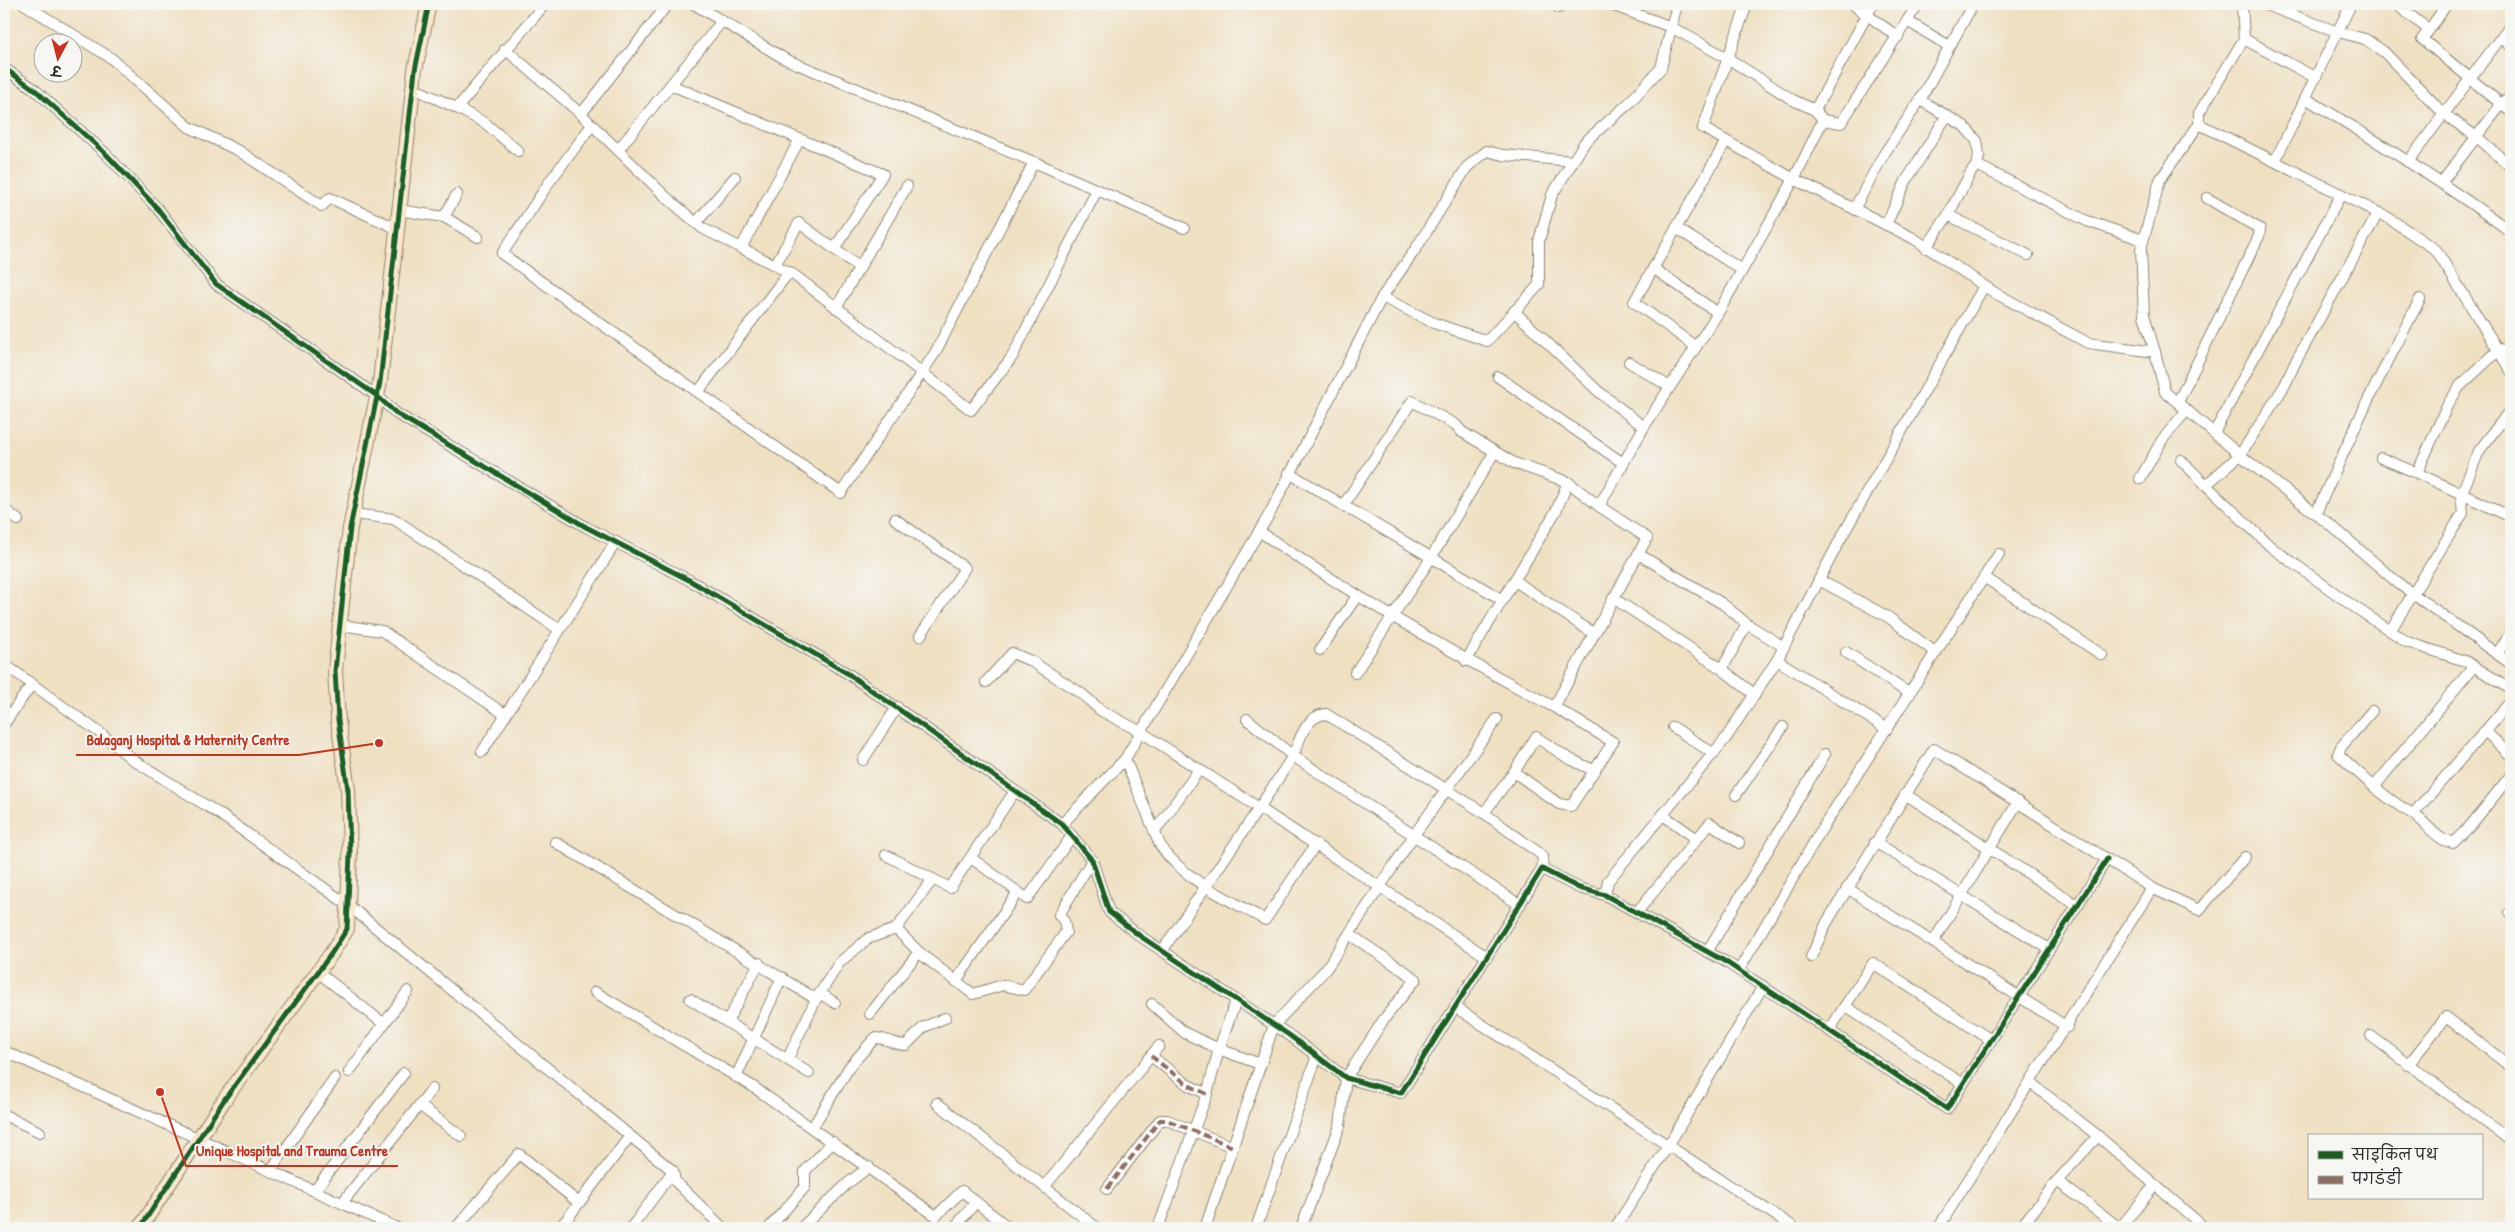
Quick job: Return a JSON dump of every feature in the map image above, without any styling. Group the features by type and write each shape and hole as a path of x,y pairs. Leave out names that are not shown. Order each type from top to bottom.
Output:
{"street":[{"path":"24,4 111,58 189,128 240,151 322,206 330,198 396,228"},
{"path":"140,1228 200,1138 347,929 350,854 348,790 338,720 335,671 353,514 380,382 413,88 429,4"},
{"path":"457,108 544,4"},
{"path":"581,114 668,4"},
{"path":"694,4 785,59 1034,162 1184,228"},
{"path":"1609,4 1671,27 1729,59 1793,100 1815,110 1824,120 1842,123 1918,4"},
{"path":"1382,297 1434,323 1487,341 1539,285 1539,241 1552,195 1585,142 1628,104 1661,68 1677,4"},
{"path":"1747,4 1703,128 1794,179 1886,225 1926,248 1984,286 2088,343 2154,352"},
{"path":"1852,4 1898,37"},
{"path":"1815,110 1873,4"},
{"path":"1854,209 1884,154 1920,100 1973,4"},
{"path":"2242,4 2244,40 2199,113 2199,124 2160,180 2141,249 2144,315 2165,392 2240,455 2316,513 2413,593 2511,664"},
{"path":"2263,4 2338,32 2364,39 2384,52 2445,115 2477,137 2511,167"},
{"path":"2275,161 2351,4"},
{"path":"2396,4 2429,30"},
{"path":"2447,4 2422,39 2503,103 2511,112"},
{"path":"1908,20 1949,46"},
{"path":"618,150 722,21"},
{"path":"2408,162 2445,115 2511,24"},
{"path":"2502,38 2511,46"},
{"path":"2244,40 2316,78"},
{"path":"505,49 581,114 696,223 789,272 971,410 1012,357 1097,190"},
{"path":"4,68 34,90 106,154 158,209 216,284 377,396 397,414 586,527 689,580 830,663 1062,824 1092,860 1109,912 1162,950 1274,1025 1346,1078 1401,1093 1542,869 1543,856 1484,814 1346,725 1326,714 1320,714 1312,719 1302,735 1293,756 1162,950"},
{"path":"671,85 883,174 834,249"},
{"path":"413,88 485,123 518,151"},
{"path":"2306,99 2441,183 2511,232"},
{"path":"1920,100 1964,126 1977,141 1979,156 1977,165 1926,248"},
{"path":"2441,183 2503,103"},
{"path":"1886,225 1906,181 1946,117"},
{"path":"1599,506 1644,427 1718,313 1794,179 1824,120"},
{"path":"2199,124 2378,213 2436,250 2500,349 2511,370"},
{"path":"592,125 550,181 502,254 841,493 922,372 971,288 1034,162"},
{"path":"741,248 800,139"},
{"path":"1696,347 1634,302 1726,141"},
{"path":"1062,824 1125,759 1259,531 1382,297 1467,167 1487,151 1502,155 1573,161"},
{"path":"1977,165 2087,221 2143,240"},
{"path":"696,223 735,177"},
{"path":"836,308 906,186"},
{"path":"444,217 457,194"},
{"path":"2214,433 2340,194"},
{"path":"2178,402 2260,236 2260,229 2207,198"},
{"path":"398,210 444,217 478,237"},
{"path":"2206,485 2240,455 2285,385 2378,213"},
{"path":"1948,215 2028,255"},
{"path":"776,265 800,223 860,268"},
{"path":"1676,228 1742,270"},
{"path":"1653,268 1718,313"},
{"path":"698,392 789,272"},
{"path":"1605,895 1608,881 1714,754 1777,660 1819,580 1984,286"},
{"path":"2316,513 2365,406 2420,298"},
{"path":"1514,311 1599,392 1644,427"},
{"path":"2417,473 2448,404 2456,392 2500,349"},
{"path":"1629,362 1670,387"},
{"path":"1498,376 1623,463"},
{"path":"1343,506 1412,401 1456,424 1462,432 1494,453 1509,458 1514,463 1568,482 1599,506 1647,538 1593,632 1554,707"},
{"path":"2390,632 2464,513 2461,495 2478,451 2511,409"},
{"path":"2140,479 2162,440 2187,410"},
{"path":"1356,673 1430,558 1494,453"},
{"path":"2381,458 2511,517"},
{"path":"2181,460 2271,547 2390,632 2407,642 2464,661 2511,689"},
{"path":"1289,473 1502,599"},
{"path":"1466,661 1556,511 1568,482"},
{"path":"4,509 18,520"},
{"path":"353,514 394,519 560,630"},
{"path":"895,519 965,568 920,636"},
{"path":"1259,531 1392,617 1466,661 1554,707 1613,742 1571,806 1559,804 1514,772"},
{"path":"482,752 616,542"},
{"path":"1638,554 1723,604 1747,624 1784,647"},
{"path":"1739,970 1820,832 1999,554"},
{"path":"1984,577 2102,655"},
{"path":"1819,580 1888,617 1936,653"},
{"path":"1514,581 1593,632"},
{"path":"1320,650 1357,596"},
{"path":"1613,598 1722,669 1755,695"},
{"path":"1722,669 1747,624"},
{"path":"340,625 382,631 506,715"},
{"path":"2497,654 2511,632"},
{"path":"1846,652 1910,694"},
{"path":"986,682 1012,653 1031,661 1082,694 1100,710 1141,732 1316,844 1487,957"},
{"path":"1777,660 1887,729"},
{"path":"4,664 100,733 132,759 218,813 348,905 673,1171 675,1181 723,1228"},
{"path":"2374,787 2474,666"},
{"path":"4,724 32,684"},
{"path":"2413,814 2511,701"},
{"path":"863,760 896,708"},
{"path":"2372,712 2338,754 2374,787 2405,812 2413,814 2444,842 2453,843 2471,825 2511,775"},
{"path":"1247,719 1293,756 1520,905"},
{"path":"1206,1228 1274,1025 1326,969 1414,835 1497,719"},
{"path":"1736,794 1783,726"},
{"path":"1673,727 1714,754"},
{"path":"2485,731 2511,756"},
{"path":"1484,814 1536,737 1568,758 1595,772"},
{"path":"1811,957 1826,922 1934,749 2152,888 2199,910 2245,857"},
{"path":"1707,952 1825,754"},
{"path":"1125,759 1168,857 1206,886 1265,920 1316,844"},
{"path":"1155,831 1199,770"},
{"path":"886,855 950,888 1015,791"},
{"path":"1905,794 2077,905"},
{"path":"1933,942 2018,802"},
{"path":"1663,815 1697,839"},
{"path":"1637,912 1710,823 1739,843"},
{"path":"970,858 1027,899 1072,836"},
{"path":"555,842 782,978 835,1003"},
{"path":"1875,842 2049,949"},
{"path":"1542,869 1579,888 1605,895 1739,970 1830,1029 1947,1109 2107,859"},
{"path":"896,929 919,952 973,994 1003,985 1024,990 1066,932 1064,921 1059,915 1092,860"},
{"path":"788,1058 818,996 840,962 869,938 896,929 933,879"},
{"path":"1847,888 2067,1026"},
{"path":"1938,1228 2067,1026 2152,888"},
{"path":"956,981 1018,892"},
{"path":"1301,1228 1340,1126 1346,1078 1384,1019 1416,979 1349,934"},
{"path":"870,1014 919,952"},
{"path":"1830,1029 1873,963 1991,1040"},
{"path":"727,1022 759,964"},
{"path":"318,972 384,1024"},
{"path":"736,1076 782,978"},
{"path":"1614,1228 1668,1146 1763,986"},
{"path":"349,1072 408,991"},
{"path":"595,992 736,1076 869,1167 936,1216 962,1191 1009,1228"},
{"path":"690,999 788,1058 809,1074"},
{"path":"1158,1228 1208,1094 1219,1049 1236,1000"},
{"path":"1152,1004 1185,1033 1219,1049 1260,1064"},
{"path":"1844,1006 1963,1084"},
{"path":"1455,1007 1795,1228"},
{"path":"2408,1065 2446,1017 2511,1067"},
{"path":"812,1128 850,1066 875,1038 886,1038 897,1045 906,1045 924,1026 945,1018"},
{"path":"2371,1036 2511,1140"},
{"path":"1045,1186 1159,1046"},
{"path":"4,1051 272,1170 397,1228"},
{"path":"1151,1056 1188,1085 1208,1094"},
{"path":"1256,1228 1317,1056"},
{"path":"315,1190 404,1073"},
{"path":"272,1170 335,1078"},
{"path":"2031,1083 2098,1136 2205,1228"},
{"path":"342,1202 432,1089"},
{"path":"937,1102 1098,1228"},
{"path":"419,1105 460,1136"},
{"path":"4,1115 40,1132"},
{"path":"1107,1189 1160,1120 1166,1120 1233,1148"},
{"path":"560,1228 630,1136"},
{"path":"2020,1228 2057,1181 2098,1136"},
{"path":"769,1228 805,1187 805,1171 833,1142"},
{"path":"456,1228 519,1154 579,1203"},
{"path":"801,1228 848,1183 869,1167"},
{"path":"631,1228 673,1171"},
{"path":"2057,1181 2120,1228 2155,1185"},
{"path":"954,1228 976,1202"}],"marked path":[{"path":"1151,1056 1188,1085 1207,1094"},
{"path":"1107,1189 1160,1120 1167,1120 1233,1147"}],"cycle path":[{"path":"140,1228 224,1100 331,954 347,929 350,853 348,790 338,720 335,671 350,528 380,382 415,70 429,4"},
{"path":"4,68 34,89 106,154 158,209 216,284 377,396 397,414 586,527 689,580 847,673 1062,824 1092,860 1109,912 1140,936 1289,1035 1346,1078 1401,1093 1542,869 1579,888 1605,895 1726,962 1947,1109 2107,859"}],"place":[{"name":"Balaganj Hospital & Maternity Centre","path":"379,743"},
{"name":"Unique Hospital and Trauma Centre","path":"160,1092"}]}
